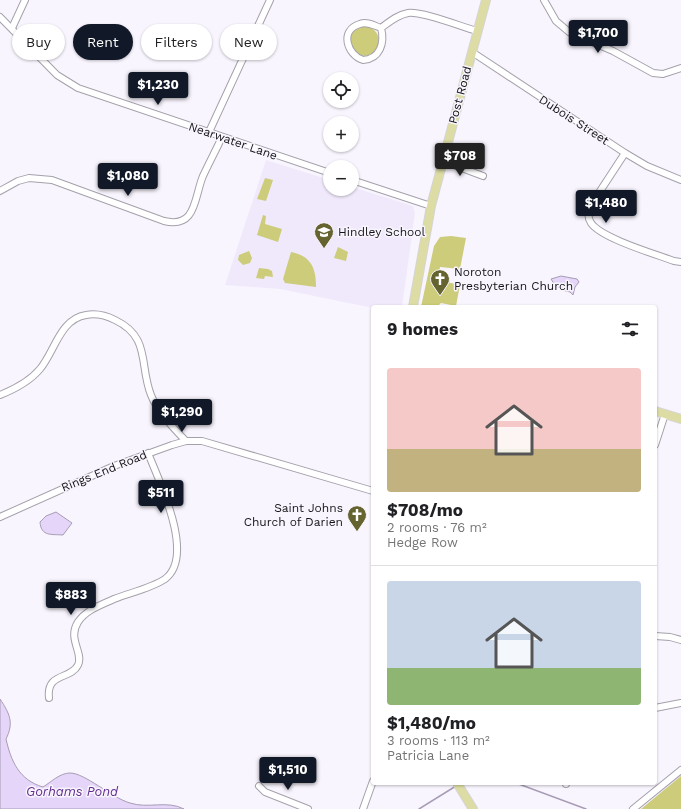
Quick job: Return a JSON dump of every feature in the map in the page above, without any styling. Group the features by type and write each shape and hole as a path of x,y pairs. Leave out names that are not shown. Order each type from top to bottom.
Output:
{"main road":[{"name":"Post Road","path":"413,305 431,206 486,0"},
{"path":"657,412 681,419"},
{"path":"458,785 473,809"}],"street":[{"path":"14,24 25,0"},
{"path":"209,132 270,0"},
{"path":"544,0 556,21 572,34 613,51 653,73 663,74 681,68"},
{"path":"381,28 398,16 408,13 423,15 477,31"},
{"name":"Nearwater Lane","path":"0,17 12,28"},
{"path":"366,23 381,28 381,47 373,58 363,60 353,55 348,48 347,42 348,35 352,28 366,23"},
{"name":"Dubois Street","path":"472,52 625,153 652,168 681,180"},
{"name":"Nearwater Lane","path":"41,60 68,83 90,92 323,171"},
{"path":"0,191 18,181 29,178 46,179 64,183 164,221 176,222 186,218 193,210 202,178 222,137"},
{"path":"625,153 591,205 588,214 591,222 601,231 614,238 674,261 681,262"},
{"path":"443,161 483,176"},
{"path":"359,182 431,206"},
{"path":"0,395 22,385 40,370 62,332 74,319 93,314 104,315 126,326 138,339 142,347 151,397 186,441"},
{"path":"657,440 665,414"},
{"name":"Rings End Road","path":"0,517 114,466 186,441 202,442 371,490"},
{"path":"49,698 49,687 52,683 58,677 74,671 80,662 80,655 75,643 75,633 78,622 82,617 90,610 164,579 174,566 177,552 176,534 148,453"},
{"path":"657,636 670,637 681,640"},
{"path":"657,708 681,703"},
{"path":"633,809 681,770"},
{"path":"363,809 372,785"},
{"path":"259,786 265,792 308,809"}],"shaded area":[{"path":"364,26 374,31 379,41 374,51 364,56 354,51 349,41 354,31"},
{"name":"Hindley School","path":"266,160 323,178 323,196 359,196 359,189 413,206 415,213 402,305 371,305 371,308 280,289 225,285"},
{"path":"265,178 273,180 266,201 257,199"},
{"path":"263,215 266,216 265,224 282,229 278,242 257,235"},
{"path":"451,236 466,238 460,269 440,267 438,280 460,285 456,305 441,303 439,305 421,305 434,246 440,237"},
{"path":"338,247 348,252 346,261 334,258"},
{"path":"249,251 252,258 250,263 243,265 238,260 239,255"},
{"path":"291,252 303,256 311,264 315,274 316,287 285,283 283,279"},
{"path":"259,268 272,271 273,277 265,276 264,279 256,278"},
{"path":"681,776 681,809 641,809"}],"water":[{"path":"561,276 577,279 579,282 575,287 573,295 570,292 556,287 551,279"},
{"path":"56,512 72,523 63,535 48,534 42,530 41,527 40,522 46,516"},
{"name":"Gorhams Pond","path":"0,699 10,719 10,728 6,739 11,755 17,769 28,780 43,787 66,773 76,774 130,803 137,805 171,805 184,809 0,809"}],"waterway":[{"path":"521,785 586,809"},
{"path":"419,809 456,786"}],"place":[{"name":"Hindley School","path":"324,249"},
{"name":"Noroton Presbyterian Church","path":"440,296"},
{"name":"Saint Johns Church of Darien","path":"357,532"}]}
